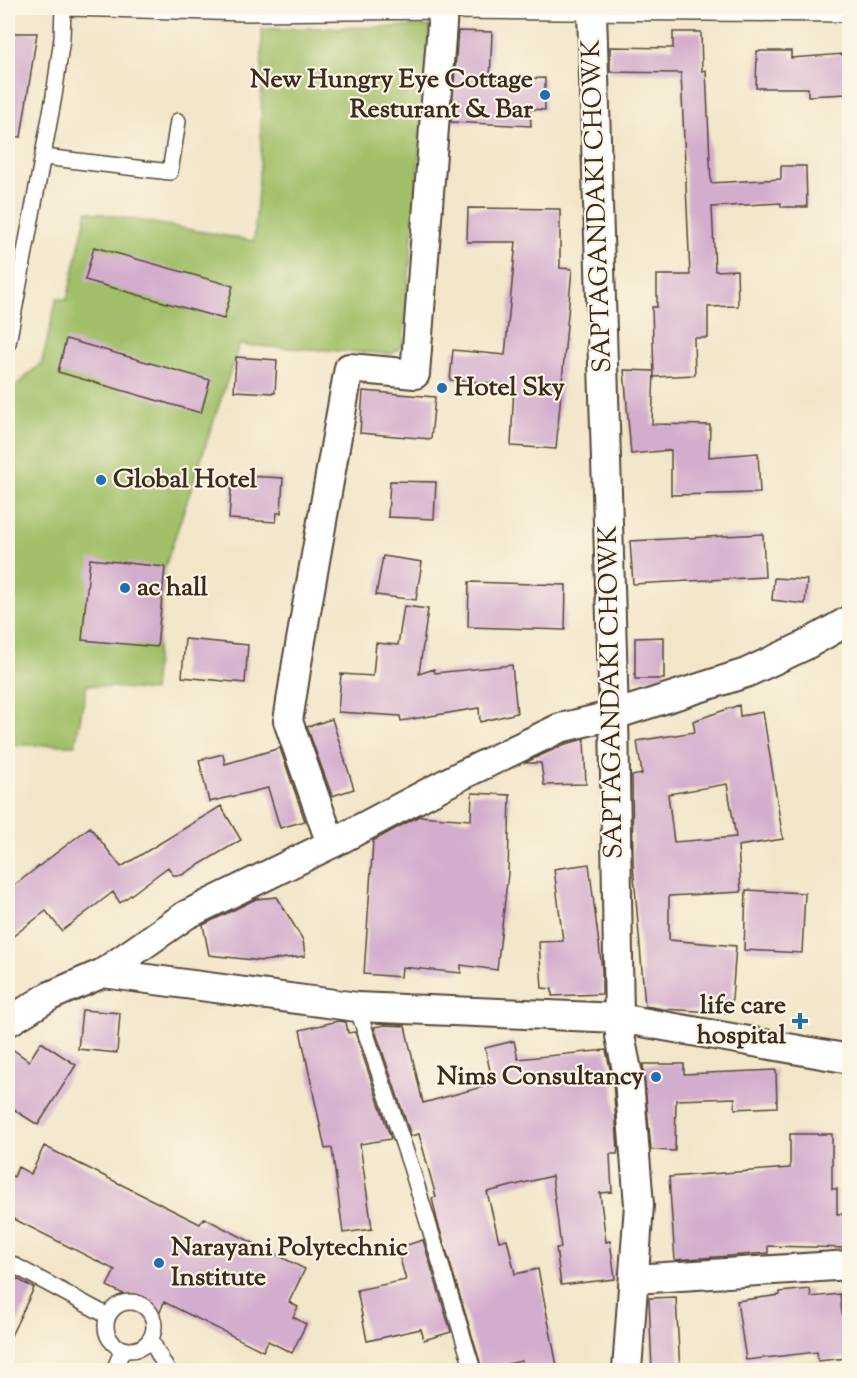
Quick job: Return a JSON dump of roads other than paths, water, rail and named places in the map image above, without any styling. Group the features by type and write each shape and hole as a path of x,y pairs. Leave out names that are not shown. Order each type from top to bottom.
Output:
{"street":[{"path":"331,844 288,721 350,368 415,374 443,11"},
{"name":"SAPTAGANDAKI CHOWK","path":"592,12 614,715 619,1018 620,1036 629,1080 639,1205 627,1371"},
{"path":"8,1022 51,996 103,973 186,915 560,728 614,715 746,673 804,646 849,620"},
{"path":"103,973 357,1007 619,1018 849,1059"},
{"path":"634,1279 849,1265"}],"lane":[{"path":"8,343 44,157 62,38 63,8"},
{"path":"70,8 247,13 443,11 849,14"},
{"path":"44,157 170,172 178,121"},
{"path":"357,1007 411,1167 473,1371"},
{"path":"8,1262 108,1316"},
{"path":"129,1301 143,1305 153,1317 154,1333 151,1340 138,1349 123,1349 116,1346 107,1335 106,1328 108,1316 114,1307 129,1301"},
{"path":"151,1340 167,1371"},
{"path":"114,1371 123,1349"}],"place":[{"name":"New Hungry Eye Cottage Resturant & Bar","path":"545,95"},
{"name":"Hotel Sky","path":"442,388"},
{"name":"Global Hotel","path":"101,480"},
{"name":"ac hall","path":"125,588"},
{"name":"life care hospital","path":"800,1021"},
{"name":"Nims Consultancy","path":"656,1077"},
{"name":"Narayani Polytechnic Institute","path":"159,1263"}]}
